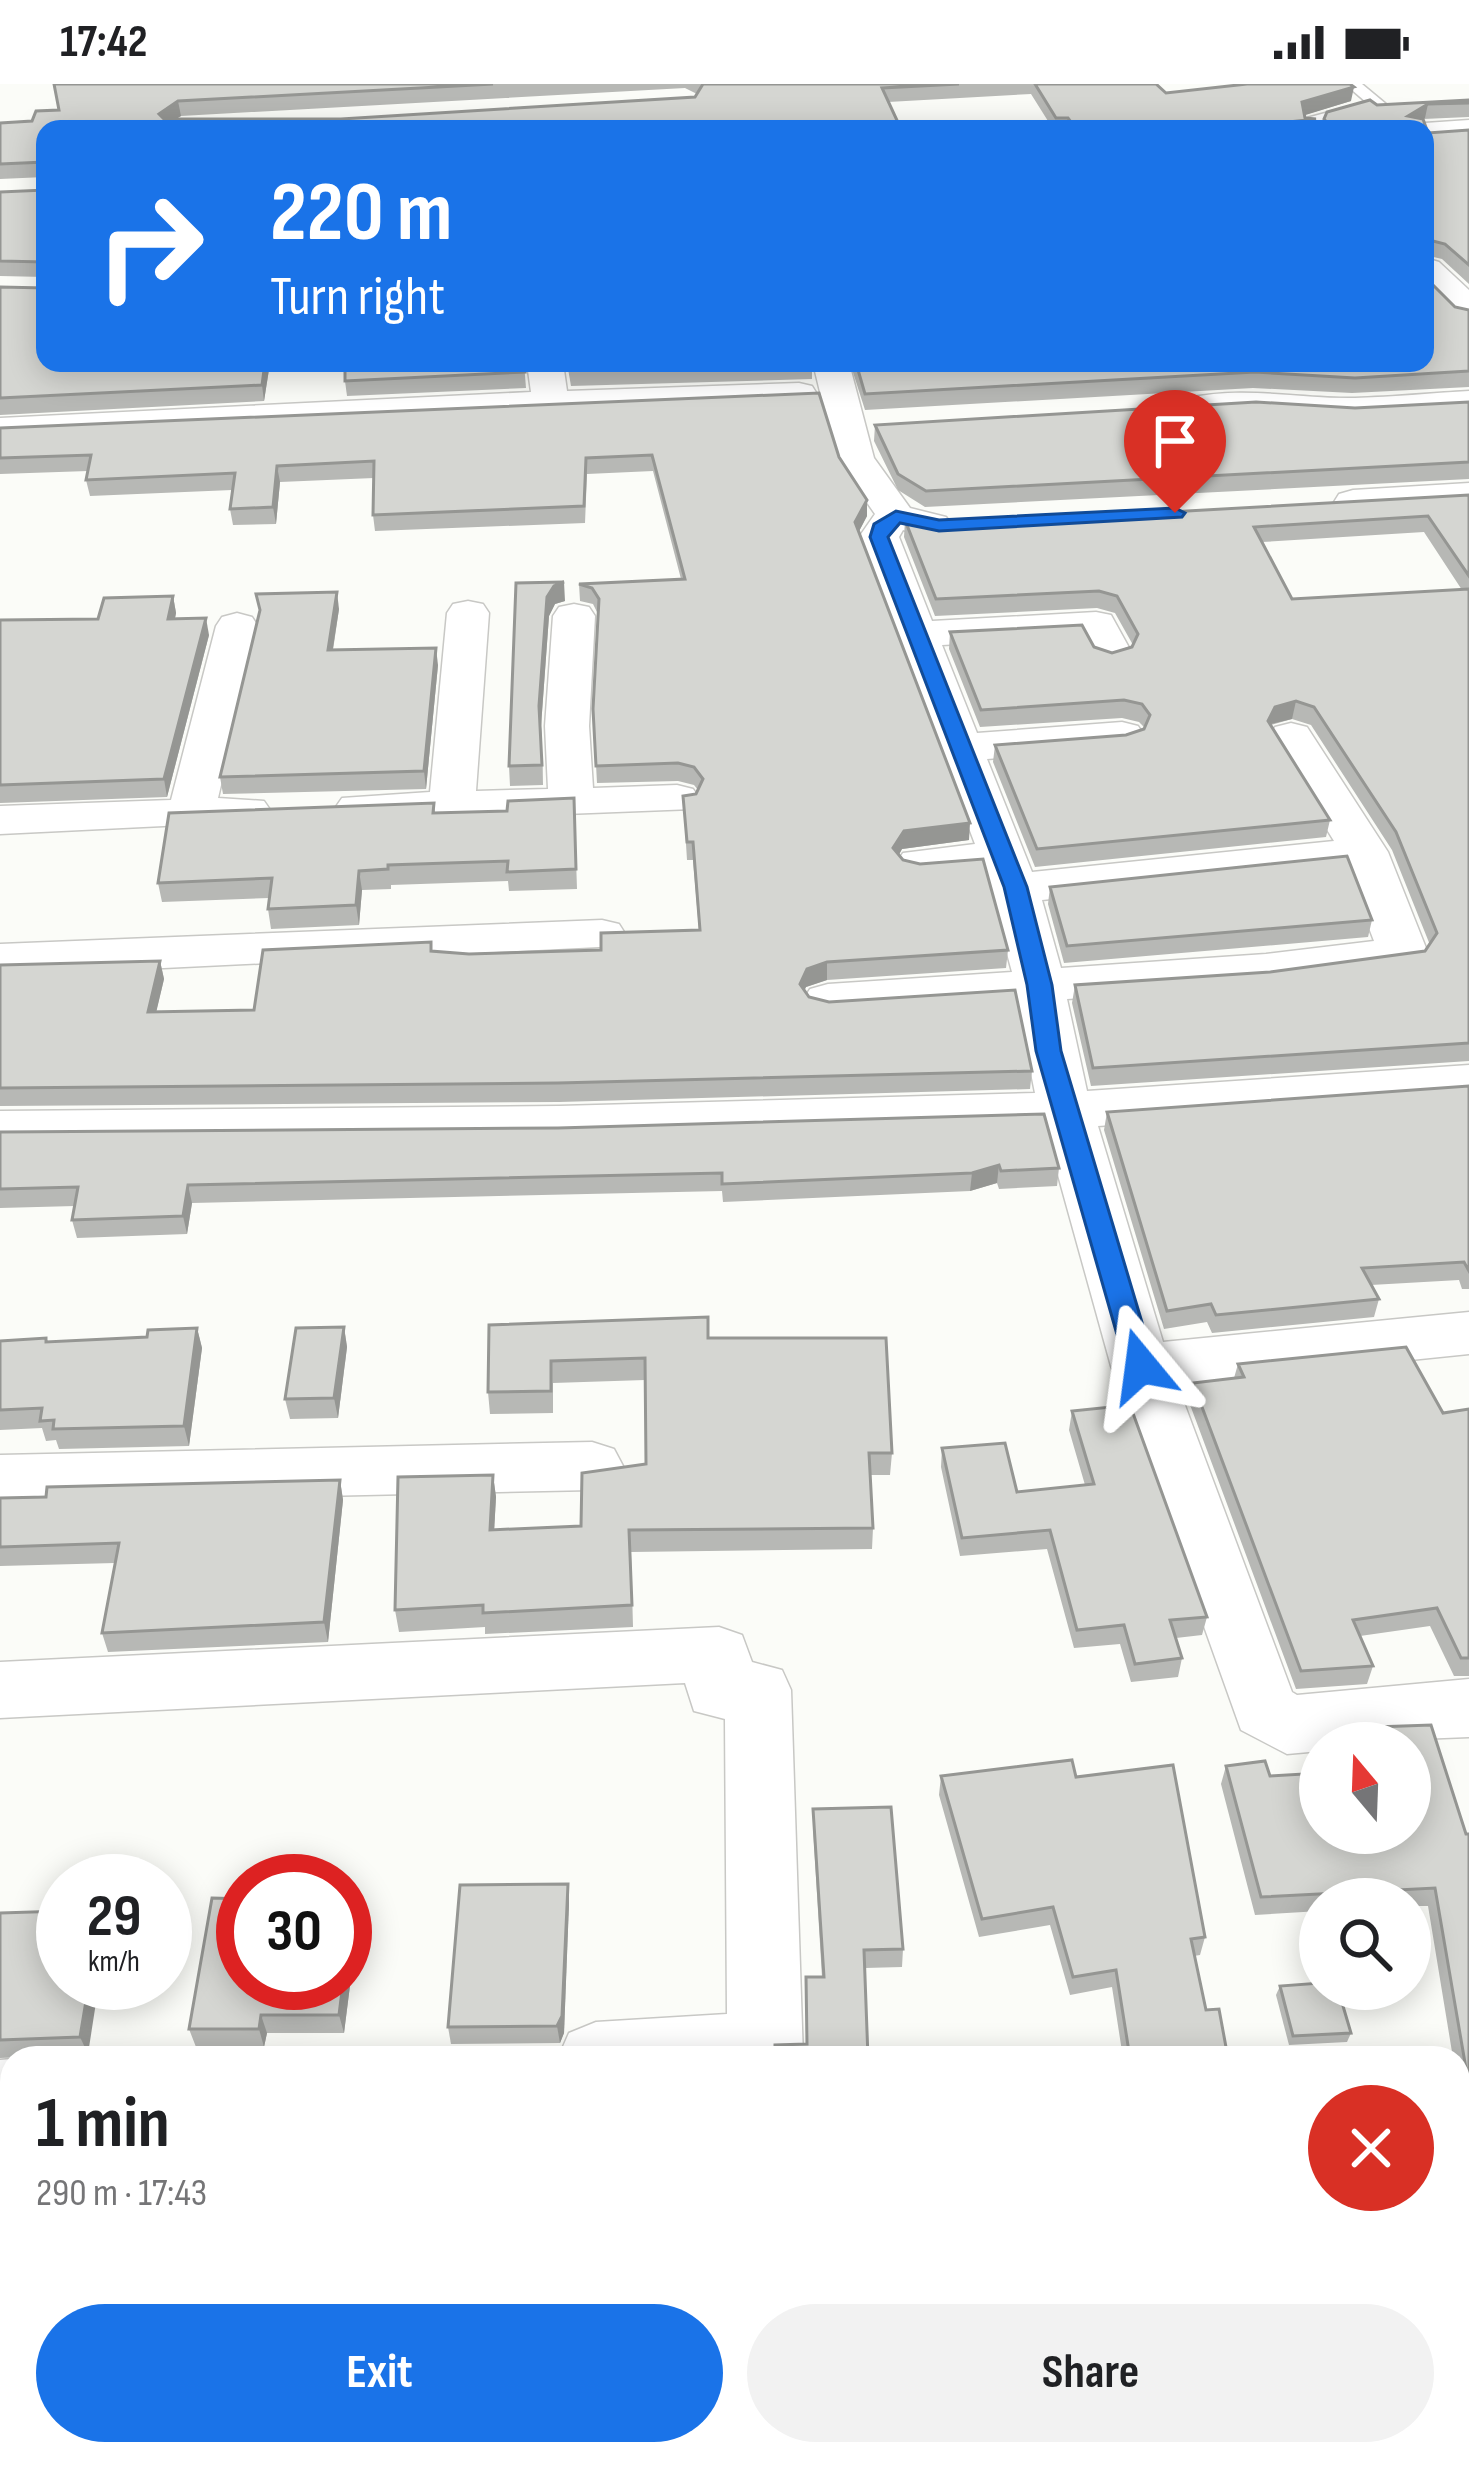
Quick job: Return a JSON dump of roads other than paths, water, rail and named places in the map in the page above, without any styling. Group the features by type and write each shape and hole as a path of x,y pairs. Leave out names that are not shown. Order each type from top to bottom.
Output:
{"main road":[{"path":"1434,132 1469,130"},
{"path":"1434,282 1469,311"}],"street":[{"path":"546,372 551,402"},
{"path":"838,394 862,472 896,517 922,524 962,524"},
{"path":"0,429 551,402 838,394 890,424"},
{"path":"1162,409 1253,404 1352,409 1469,402"},
{"path":"1315,505 1469,495"},
{"path":"896,517 881,528 879,537 1009,872 1040,985 1048,1051 1141,1366 1265,1709 1274,1720 1287,1725 1469,1708"},
{"path":"452,805 468,613"},
{"path":"571,802 567,726 574,616"},
{"path":"916,634 1092,624 1099,626 1112,653"},
{"path":"191,813 237,626"},
{"path":"958,748 1122,735"},
{"path":"828,1000 1267,970 1403,953 1364,852 1291,736"},
{"path":"0,820 677,799"},
{"path":"920,863 1009,872 1364,852"},
{"path":"0,960 602,935"},
{"path":"0,1129 559,1124 1067,1110 1469,1082"},
{"path":"1141,1366 1469,1334"},
{"path":"0,1479 592,1466"},
{"path":"0,1690 719,1654 718,1691 758,1690 764,2046"}],"lane":[{"path":"1318,120 1378,104 1352,84"}]}
